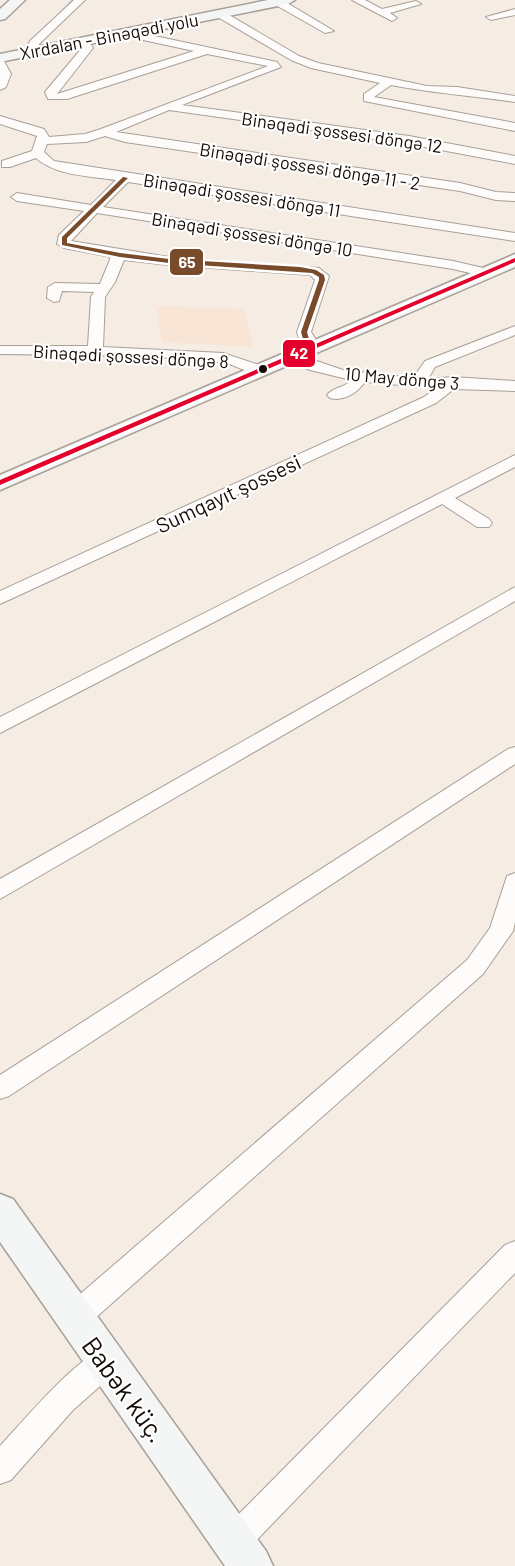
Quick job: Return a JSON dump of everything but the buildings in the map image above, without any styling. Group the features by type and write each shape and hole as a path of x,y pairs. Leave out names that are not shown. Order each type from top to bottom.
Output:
{"main road":[{"name":"Xırdalan - Binəqədi yolu","path":"0,58 283,1"},
{"path":"0,483 515,260"},
{"name":"Babək küç.","path":"0,1211 242,1554"}],"street":[{"path":"36,51 34,43 80,0"},
{"path":"357,0 392,18"},
{"path":"283,1 329,32"},
{"path":"380,12 416,4"},
{"path":"491,17 512,8"},
{"path":"220,14 306,63 427,89 457,90 515,99"},
{"path":"6,164 41,147 105,132 272,69 275,65 147,38 132,32"},
{"path":"83,41 88,48 51,92 52,97 63,97 208,50"},
{"path":"0,63 5,74 0,87"},
{"path":"249,77 265,83"},
{"path":"390,81 368,96 368,99 515,127"},
{"name":"Binəqədi şossesi döngə 12","path":"169,107 409,140 515,160"},
{"name":"Binəqədi şossesi döngə 11","path":"0,120 39,132 43,136 41,147 54,166 515,237"},
{"path":"0,130 15,124"},
{"name":"Binəqədi şossesi döngə 11 - 2","path":"105,132 125,138 460,187 496,196 515,197"},
{"path":"125,178 64,238 64,244 120,255 169,261 300,269 320,273 322,280 304,332 306,339 314,348"},
{"name":"Binəqədi şossesi döngə 10","path":"17,197 453,265 487,273"},
{"path":"95,351 98,297 120,255"},
{"path":"54,298 55,287 104,288"},
{"path":"420,381 425,368 430,364 515,330"},
{"name":"Binəqədi şossesi döngə 8","path":"0,350 95,351 223,358 260,370"},
{"name":"10 May döngə 3","path":"291,357 317,368 361,378 515,386"},
{"path":"335,395 353,388 361,378"},
{"name":"Sumqayıt şossesi","path":"0,598 430,400 443,393 453,382"},
{"path":"0,726 515,460"},
{"path":"442,497 483,523"},
{"path":"0,890 515,593"},
{"path":"0,1088 515,754"},
{"path":"74,1318 508,936 515,882"},
{"path":"242,1554 515,1254"},
{"path":"0,1469 63,1400 106,1362"}],"shaded area":[{"path":"156,306 244,309 254,347 162,342"}],"waterway":[{"path":"60,14 73,0"}],"transit line":[{"name":"65","path":"125,178 64,238 64,244 120,255 169,261 314,271 322,276 322,280 304,332 306,339 314,348"},
{"name":"42","path":"0,483 515,260"}]}
